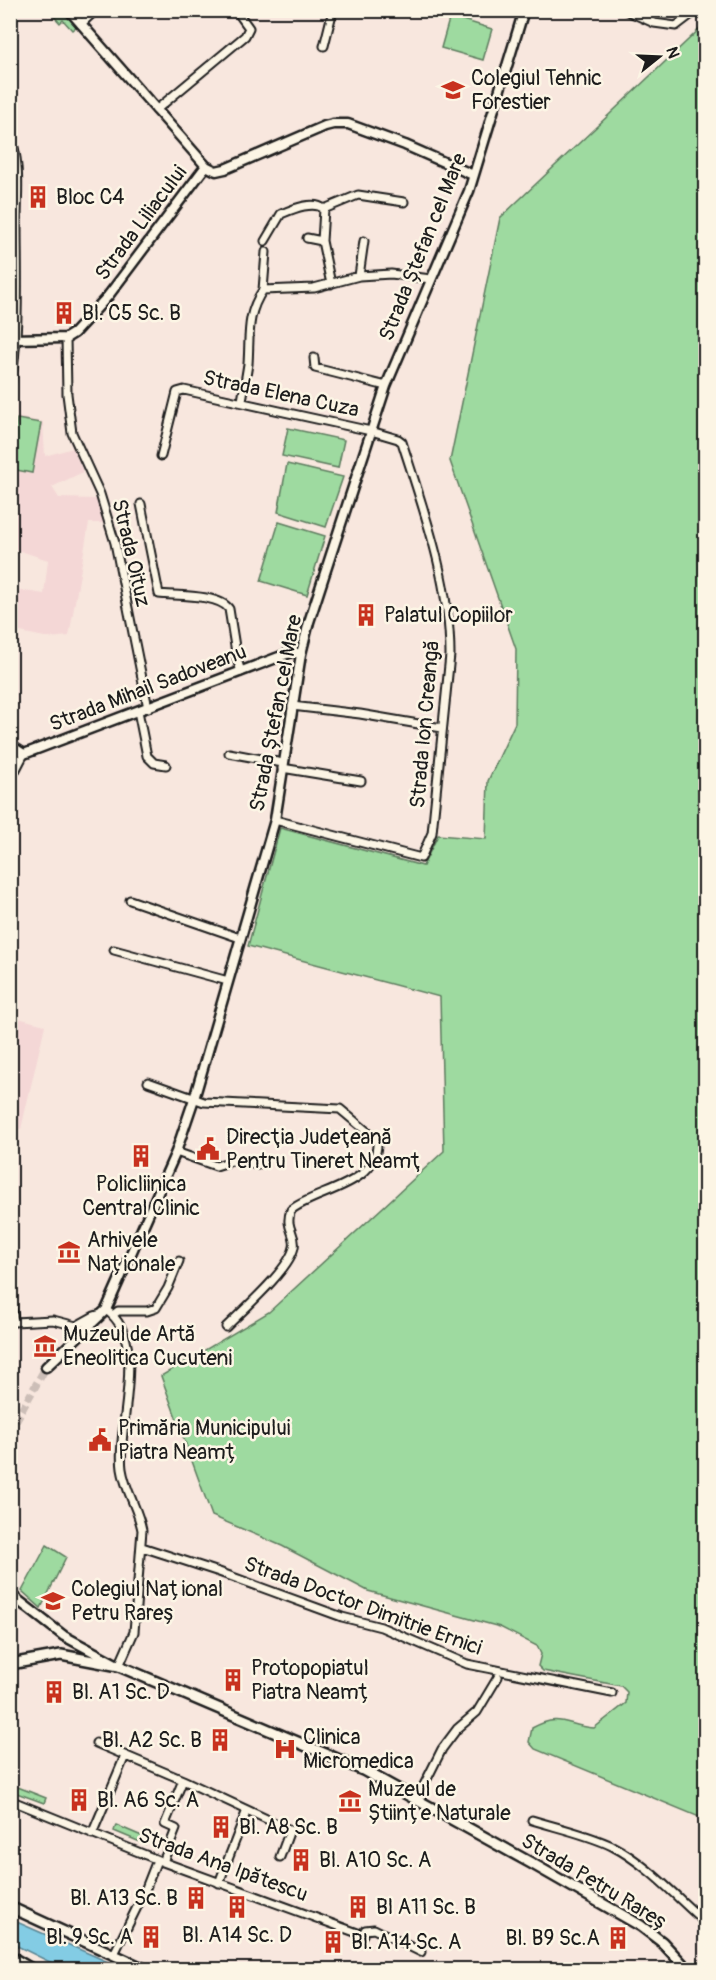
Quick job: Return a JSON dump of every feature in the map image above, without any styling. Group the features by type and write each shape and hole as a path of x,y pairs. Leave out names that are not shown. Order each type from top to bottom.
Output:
{"main road":[{"name":"Strada Petru Rareș","path":"14,1661 61,1655 118,1666 363,1770 641,1926 662,1942 688,1970"},
{"path":"10,1907 147,1970"},
{"path":"10,1958 32,1970"}],"street":[{"path":"69,10 206,166"},
{"path":"81,24 96,10"},
{"path":"156,110 246,36 249,28 236,10"},
{"path":"324,45 333,10"},
{"name":"Strada Ștefan cel Mare","path":"46,1367 107,1313 176,1152 194,1099 275,820 292,706 309,622 386,386 469,191 524,10"},
{"path":"625,10 654,23 676,26 696,10"},
{"name":"Strada Liliacului","path":"66,338 74,333 108,296 206,166 216,171 225,169 326,126 339,123 348,124 405,145 473,175"},
{"path":"10,135 16,153 10,388"},
{"path":"265,241 281,214 315,205 324,209 358,195 404,202"},
{"path":"324,209 322,241 331,284"},
{"path":"307,238 322,241"},
{"path":"359,276 364,241"},
{"path":"242,402 248,362 251,312 262,290 267,252"},
{"path":"262,290 314,288 359,276 391,274 431,279"},
{"path":"13,339 66,338"},
{"name":"Strada Oituz","path":"66,338 67,394 72,433 100,494 115,543 148,708"},
{"path":"314,358 315,368 386,386"},
{"name":"Strada Elena Cuza","path":"161,456 177,392 184,390 371,431"},
{"name":"Strada Ion Creangă","path":"275,820 421,858 432,833 450,655 450,637 442,583 431,532 402,442 371,431"},
{"path":"141,504 159,594 198,597 226,604 229,609 241,672"},
{"name":"Strada Mihail Sadoveanu","path":"24,754 292,652 301,654"},
{"path":"292,706 360,714 442,728"},
{"path":"138,711 147,756 154,763 165,765"},
{"path":"10,746 24,754 10,781"},
{"path":"229,753 362,781"},
{"path":"130,900 240,938"},
{"path":"114,950 228,981"},
{"path":"148,1082 204,1101 340,1109 376,1140 377,1148 373,1158 353,1181 291,1210 288,1218 294,1247 289,1258 274,1278 226,1327"},
{"path":"176,1152 216,1166 235,1160 258,1166"},
{"path":"10,1291 14,1322 53,1320 76,1326 94,1316 107,1313 147,1311 156,1308 168,1288 179,1261"},
{"path":"107,1313 124,1335 128,1358 122,1470 142,1530 134,1632 118,1666"},
{"name":"Strada Doctor Dimitrie Ernici","path":"141,1547 219,1572 342,1617 381,1627 467,1664 612,1693"},
{"name":"Strada Petru Rareș","path":"10,1594 64,1636 118,1666"},
{"path":"417,1799 447,1741 477,1712 498,1677"},
{"path":"96,1743 291,1830 279,1857"},
{"path":"92,1834 125,1756"},
{"path":"114,1954 176,1829 165,1824 183,1780"},
{"name":"Strada Ana Ipătescu","path":"10,1800 160,1861 363,1935 365,1930 375,1929 421,1952"},
{"path":"219,1883 248,1810"},
{"path":"532,1820 598,1840 622,1852 637,1862 705,1923"}],"shaded area":[{"path":"17,417 43,422 45,456 73,448 83,472 52,487 59,498 97,499 103,523 89,523 69,636 49,638 11,630 20,590 44,594 48,560 11,548 11,453"},
{"path":"10,1016 45,1025 21,1129 11,1127 18,1104 11,1102"}],"green space":[{"path":"49,11 64,11 77,26 72,30 63,20 60,23"},
{"path":"450,16 492,29 483,60 441,48"},
{"path":"705,24 705,1823 702,1818 535,1749 529,1742 532,1728 550,1721 557,1720 594,1728 626,1703 627,1692 621,1686 543,1671 538,1666 541,1654 537,1646 500,1627 368,1591 282,1546 212,1516 161,1376 269,1312 444,1151 440,997 248,946 280,828 423,866 438,835 486,839 488,781 515,723 516,649 450,461 500,218"},
{"path":"17,419 41,423 32,473 11,469"},
{"path":"288,428 344,440 338,468 282,456"},
{"path":"287,464 343,477 326,527 278,512"},
{"path":"279,522 325,536 307,595 261,581"},
{"path":"47,1545 66,1557 41,1608 22,1591"},
{"path":"10,1784 46,1798 44,1803 11,1791"},
{"path":"116,1825 144,1837 147,1839 145,1844 114,1831"}],"water":[{"path":"10,1919 124,1969 64,1969 11,1943"}],"tunnel":[{"path":"10,1431 46,1367"}],"place":[{"name":"Colegiul Tehnic Forestier","path":"453,90"},
{"name":"Bloc C4","path":"38,197"},
{"name":"Bl. C5 Sc. B","path":"64,313"},
{"name":"Palatul Copiilor","path":"366,615"},
{"name":"Direcţia Judeţeană Pentru Tineret Neamţ","path":"208,1149"},
{"name":"Policliinica Central Clinic","path":"141,1156"},
{"name":"Arhivele Naționale","path":"69,1252"},
{"name":"Muzeul de Artă Eneolitica Cucuteni","path":"45,1346"},
{"name":"Primăria Municipului Piatra Neamț","path":"100,1440"},
{"name":"Colegiul Național Petru Rareș","path":"53,1601"},
{"name":"Protopopiatul Piatra Neamț","path":"233,1680"},
{"name":"Bl. A1 Sc. D","path":"54,1692"},
{"name":"Bl. A2 Sc. B","path":"220,1740"},
{"name":"Clinica Micromedica","path":"285,1749"},
{"name":"Bl. A6 Sc. A","path":"79,1800"},
{"name":"Muzeul de Științe Naturale","path":"350,1801"},
{"name":"Bl. A8 Sc. B","path":"221,1827"},
{"name":"Bl. A10 Sc. A","path":"301,1860"},
{"name":"Bl. A13 Sc. B","path":"196,1898"},
{"name":"Bl. A14 Sc. D","path":"237,1907"},
{"name":"Bl A11 Sc. B","path":"358,1907"},
{"name":"Bl. 9 Sc. A","path":"151,1937"},
{"name":"Bl. B9 Sc.A","path":"618,1938"},
{"name":"Bl. A14 Sc. A","path":"333,1942"}]}
